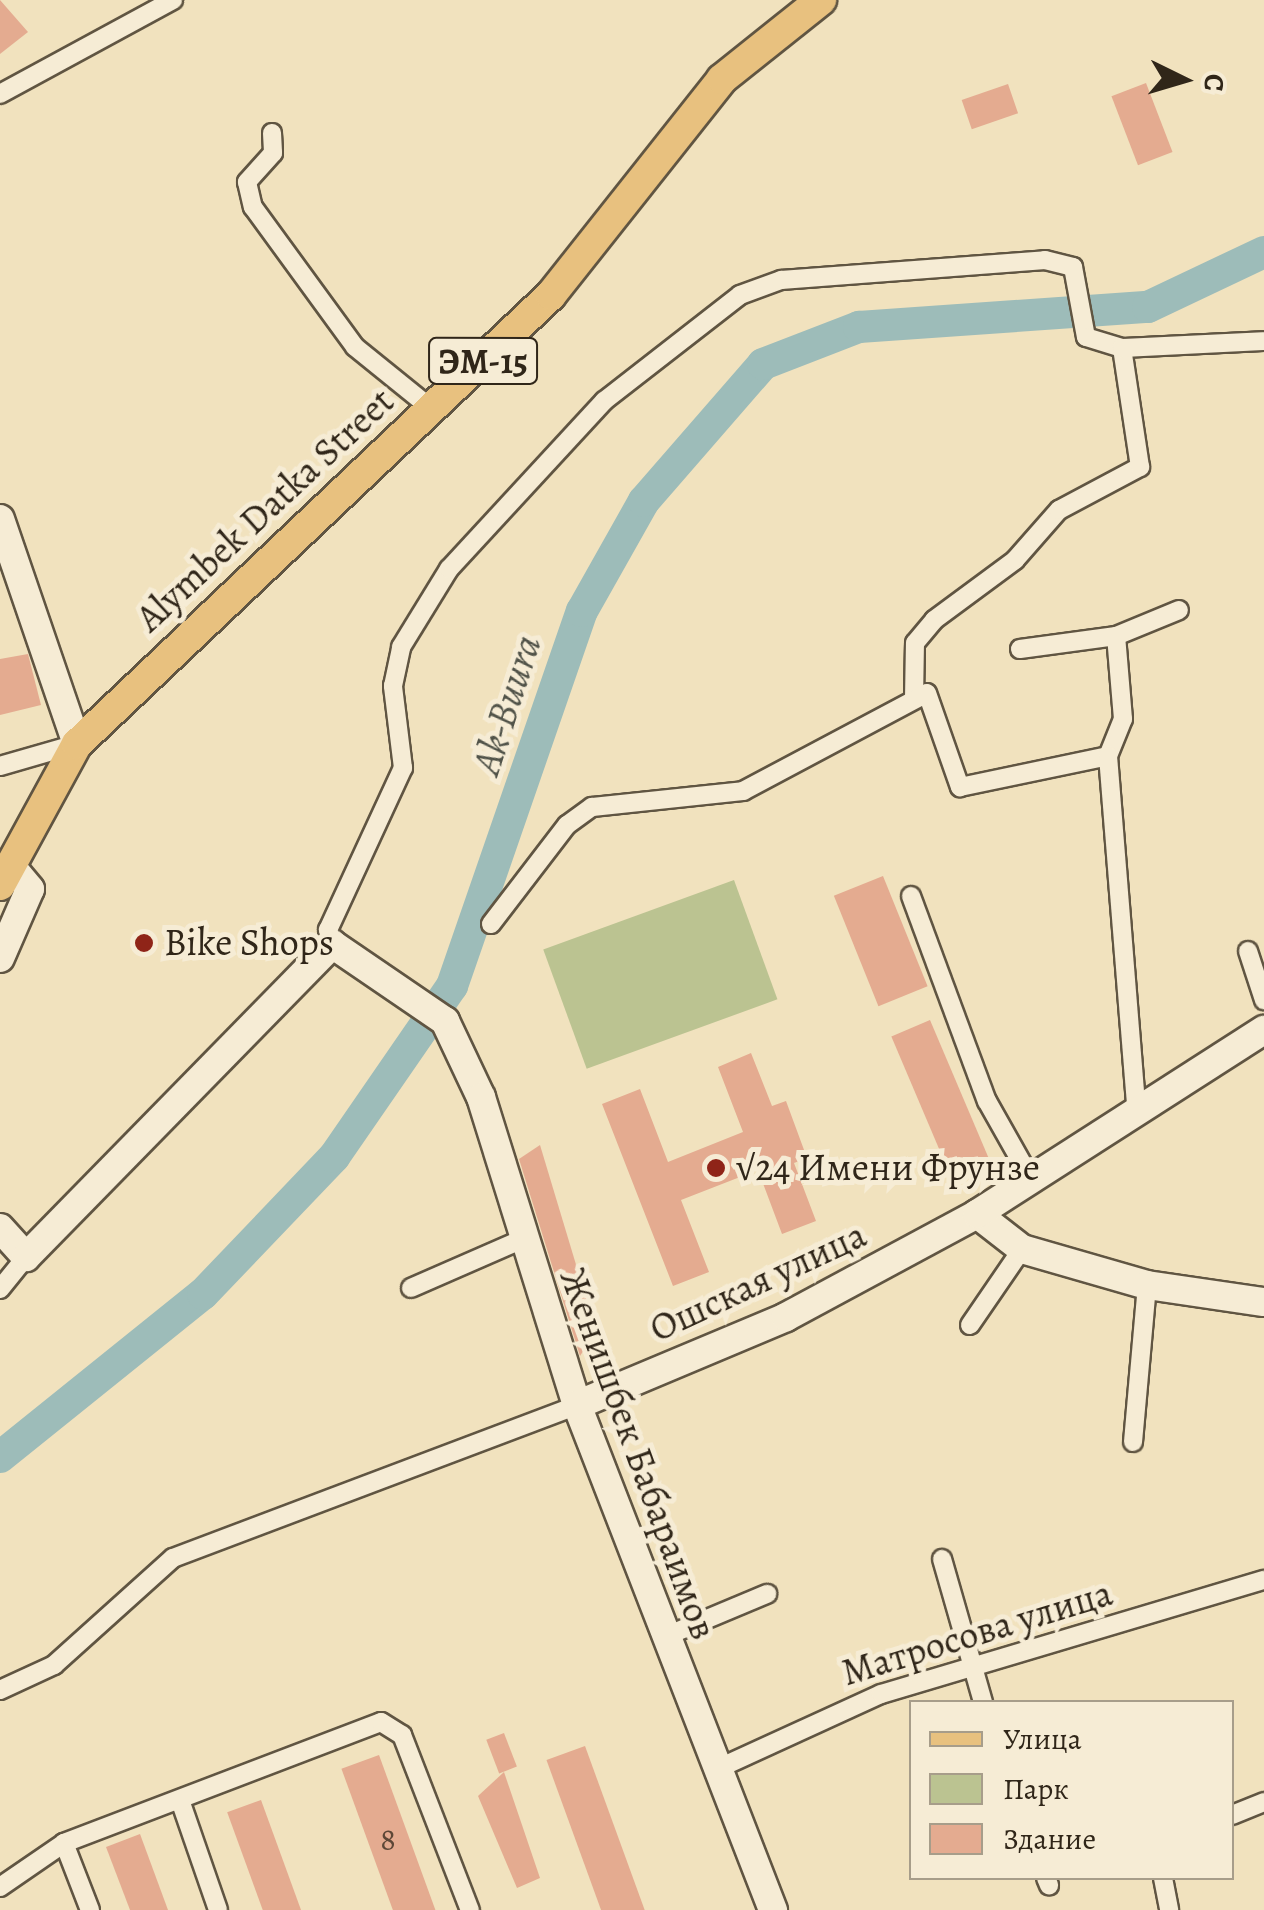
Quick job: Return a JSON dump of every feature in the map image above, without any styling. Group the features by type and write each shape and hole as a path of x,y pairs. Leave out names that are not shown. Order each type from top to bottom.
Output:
{"main road":[{"name":"Alymbek Datka Street","path":"6,876 77,744 118,700 433,410 550,295 722,78 821,0"},
{"path":"0,519 77,744"},
{"path":"0,958 30,889 6,876"},
{"name":"Женишбек Бабараимов","path":"332,944 445,1021 466,1054 521,1240 577,1405 773,1910"},
{"path":"0,1228 26,1257 332,944"},
{"name":"Ошская улица","path":"577,1405 786,1316 977,1214 1136,1107 1264,1030"},
{"path":"977,1214 1022,1249 1147,1285 1264,1302"}],"street":[{"path":"0,94 173,0"},
{"path":"272,133 273,153 248,182 253,206 355,347 433,410"},
{"path":"332,944 328,930 403,768 393,686 402,647 449,569 604,400 740,295 782,280 1045,260 1073,267 1086,337 1122,348 1264,341"},
{"path":"914,699 915,643 934,620 971,584 1015,560 1059,510 1140,467 1122,348"},
{"path":"1020,649 1116,636 1179,610"},
{"path":"1116,636 1123,719 1108,756 1136,1107"},
{"path":"491,924 567,825 592,807 744,791 926,693 935,701 951,782 960,787 1108,756"},
{"path":"0,766 77,744"},
{"path":"910,896 987,1101 1031,1179"},
{"path":"1248,951 1264,1000"},
{"path":"411,1288 521,1240"},
{"path":"970,1325 1022,1249"},
{"path":"0,1289 26,1257"},
{"path":"1133,1442 1147,1285"},
{"name":"Ошская улица","path":"0,1690 54,1665 173,1558 577,1405"},
{"path":"942,1560 982,1700"},
{"name":"Матросова улица","path":"717,1768 827,1714 1264,1580"},
{"path":"664,1637 767,1594"},
{"path":"0,1887 64,1843 392,1726 470,1910"},
{"path":"180,1800 218,1910"},
{"path":"1234,1814 1264,1802"},
{"path":"64,1843 90,1910"},
{"path":"1163,1880 1169,1910"}],"green space":[{"path":"734,880 777,999 587,1069 543,949"}],"building":[{"path":"0,0 28,32 0,54"},
{"path":"1146,83 1173,152 1138,165 1111,96"},
{"path":"1008,84 1018,113 972,129 962,100"},
{"path":"28,654 41,705 0,715 0,659"},
{"path":"883,876 928,986 878,1006 834,896"},
{"path":"930,1020 989,1158 950,1174 891,1036"},
{"path":"751,1053 772,1106 786,1101 807,1158 794,1163 816,1221 782,1234 758,1170 681,1200 709,1272 673,1286 602,1104 640,1089 668,1162 743,1132 718,1067"},
{"path":"540,1145 596,1331 580,1356 519,1159"},
{"path":"504,1733 517,1767 499,1773 486,1740"},
{"path":"585,1746 645,1910 601,1910 546,1760"},
{"path":"379,1755 435,1910 393,1910 341,1769"},
{"path":"504,1772 540,1878 517,1888 478,1796"},
{"path":"261,1800 301,1910 263,1910 227,1812"},
{"path":"140,1834 168,1910 130,1910 106,1847"}],"waterway":[{"name":"Ak-Buura","path":"0,1457 203,1294 334,1157 452,986 582,611 644,501 763,364 859,327 1148,307 1264,252"}],"place":[{"name":"Bike Shops","path":"144,943"},
{"name":"√24 Имени Фрунзе","path":"716,1168"}]}
